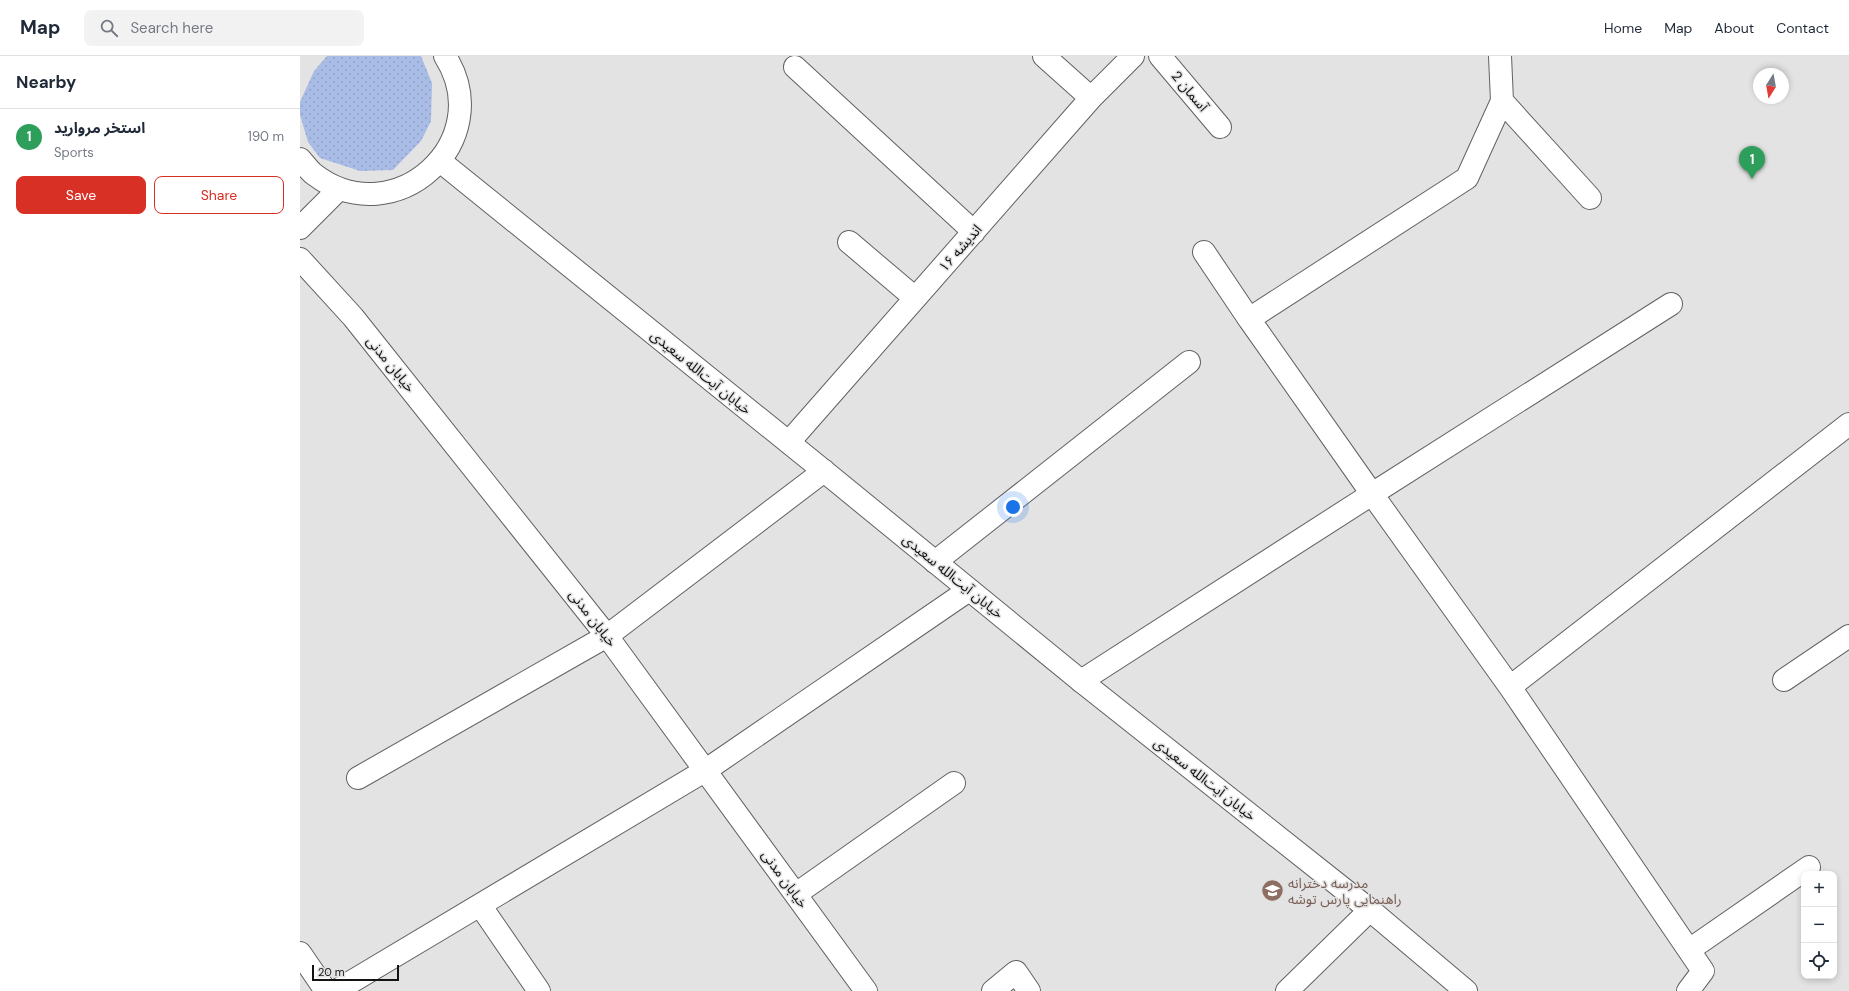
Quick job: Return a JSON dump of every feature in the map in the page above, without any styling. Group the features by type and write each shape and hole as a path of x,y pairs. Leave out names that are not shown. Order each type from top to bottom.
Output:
{"street":[{"path":"300,159 314,175 340,189 367,194 394,191 420,180 440,161 454,137 460,110 457,82 446,56"},
{"path":"1044,56 1091,98"},
{"name":"اندیشه ۱۶","path":"789,442 1091,98 1133,56"},
{"name":"آسمان 2","path":"1160,56 1220,127"},
{"path":"1249,319 1466,178 1502,101 1500,56"},
{"path":"795,67 974,232"},
{"path":"1502,101 1590,198"},
{"name":"خیابان آیت‌الله سعیدی","path":"440,161 789,442 1081,681 1370,910 1466,991"},
{"path":"300,228 340,189"},
{"path":"849,242 915,298"},
{"path":"1204,252 1249,319 1372,494 1510,687 1703,971 1688,991"},
{"name":"خیابان مدنی","path":"300,259 353,317 607,636 866,991"},
{"path":"1081,681 1671,304"},
{"path":"935,562 1189,362"},
{"path":"1510,687 1849,424"},
{"path":"358,778 607,636 824,471"},
{"path":"336,991 706,770 969,590"},
{"path":"1784,680 1849,636"},
{"path":"796,894 954,783"},
{"path":"1689,950 1809,867"},
{"path":"480,905 539,991"},
{"path":"1287,991 1370,910"},
{"path":"300,953 326,991"},
{"path":"993,991 1016,972 1029,991"}],"shaded area":[{"path":"327,56 421,56 432,83 431,121 421,141 393,170 360,171 320,158 308,142 300,115 300,102 314,71"}],"place":[{"name":"استخر مروارید","path":"1752,179"},
{"name":"مدرسه دخترانه راهنمایی پارس توشه","path":"1273,891"}]}
